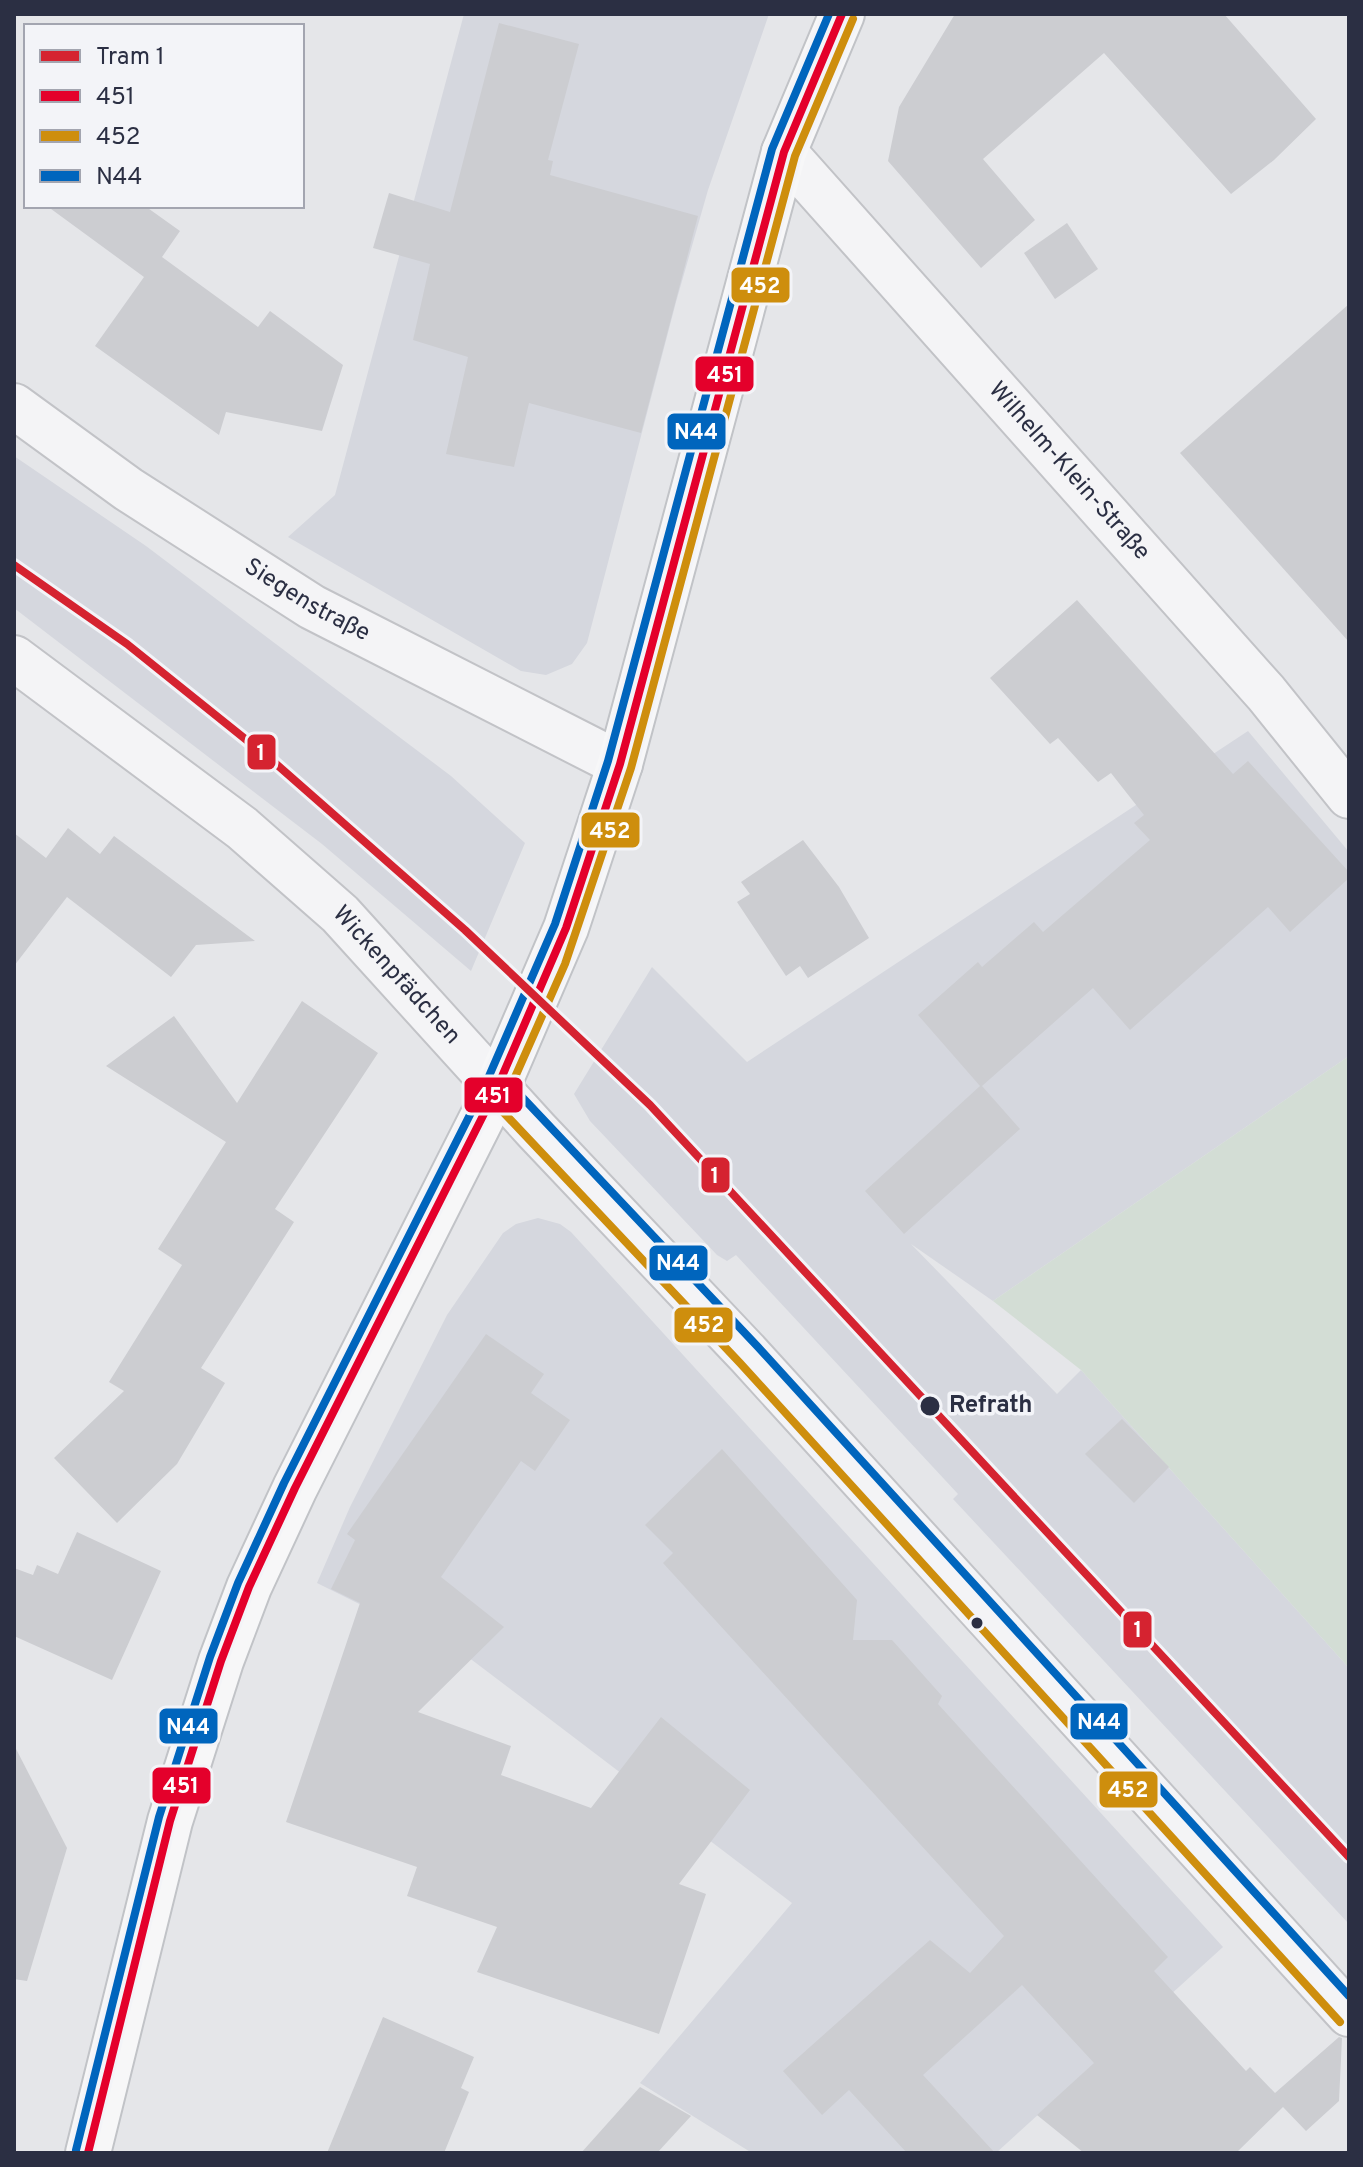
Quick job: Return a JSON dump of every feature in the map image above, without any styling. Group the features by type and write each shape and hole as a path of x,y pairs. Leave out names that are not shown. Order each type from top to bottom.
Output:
{"main road":[{"path":"88,2153 170,1821 238,1617 295,1488 497,1088 554,960 620,764 784,152 842,14"}],"street":[{"name":"Wilhelm-Klein-Straße","path":"784,152 1266,693 1349,796"},
{"name":"Siegenstraße","path":"14,406 128,489 312,607 620,764"},
{"name":"Wickenpfädchen","path":"14,658 242,828 340,914 497,1088 760,1367 1349,2014"}],"shaded area":[{"path":"464,14 769,14 708,190 587,643 572,664 546,675 521,671 288,537 335,495"},
{"path":"14,456 146,546 451,776 525,843 471,971 322,844 14,608"},
{"path":"1248,731 1349,852 1349,1056 993,1301 911,1244 1057,1394 1081,1370 1349,1668 1349,1924 953,1499 958,1494 736,1255 727,1261 717,1255 590,1121 574,1094 652,967 747,1062"},
{"path":"1349,1056 1349,1668 1081,1370 993,1301"},
{"path":"538,1218 560,1224 571,1232 1223,1947 996,2153 752,2153 640,2083 792,1903 472,1660 317,1583 350,1507 447,1315 503,1233 516,1224"}],"building":[{"path":"955,14 1224,14 1316,119 1274,160 1231,194 1104,53 983,159 1035,220 981,268 888,161 899,107"},
{"path":"499,23 579,44 548,160 553,161 550,175 698,216 641,433 529,403 514,467 446,454 468,357 413,340 430,264 373,248 389,193 450,212"},
{"path":"50,208 148,208 180,231 162,257 258,327 270,311 343,365 322,431 226,412 219,435 95,346 144,277"},
{"path":"1067,223 1098,269 1055,299 1024,253"},
{"path":"1349,304 1349,642 1180,453"},
{"path":"1077,600 1233,774 1248,761 1349,872 1349,878 1290,932 1268,907 1130,1030 1093,988 982,1086 1020,1129 904,1234 865,1191 980,1086 918,1015 978,962 982,967 1034,922 1043,932 1150,840 1134,823 1144,815 1111,773 1098,782 1058,738 1050,744 990,678"},
{"path":"68,828 100,854 114,836 255,941 196,945 171,977 67,897 14,966 14,833 46,858"},
{"path":"803,840 839,887 869,938 808,978 800,966 786,976 737,902 750,894 741,882"},
{"path":"302,1001 378,1053 275,1209 294,1222 201,1368 225,1383 177,1464 117,1523 54,1458 124,1391 109,1382 182,1265 158,1249 226,1142 106,1066 174,1016 237,1103"},
{"path":"486,1334 544,1374 531,1393 570,1420 535,1471 521,1461 441,1577 504,1627 418,1712 511,1746 501,1775 591,1808 661,1717 750,1790 679,1884 706,1894 659,2034 477,1972 497,1927 407,1896 417,1867 286,1822 360,1603 331,1589 355,1540 347,1534"},
{"path":"1122,1419 1169,1467 1134,1503 1085,1454"},
{"path":"722,1449 857,1600 853,1640 892,1640 942,1696 938,1704 1168,1957 1154,1971 1246,2071 1250,2067 1275,2093 1339,2037 1342,2038 1339,2101 1306,2131 1283,2107 1236,2153 1084,2153 1037,2115 1094,2063 1022,1985 923,2075 995,2153 907,2153 849,2090 822,2115 783,2071 930,1940 970,1973 1004,1936 663,1563 673,1553 645,1525"},
{"path":"77,1532 161,1571 112,1680 14,1636 14,1568 33,1575 37,1565 58,1574"},
{"path":"14,1745 67,1848 27,1981 14,1979"},
{"path":"383,2017 474,2057 461,2088 469,2092 444,2153 327,2153"},
{"path":"640,2087 691,2116 657,2153 581,2153"}],"tram line":[{"name":"1","path":"14,565 127,644 275,763 465,930 650,1105 1349,1857"}],"transit line":[{"name":"N44","path":"76,2150 159,1817 210,1657 238,1583 284,1483 486,1083 555,924 608,761 772,149 829,14"},
{"name":"451","path":"88,2153 170,1821 221,1661 249,1587 295,1488 497,1088 566,928 620,764 784,152 842,14"},
{"name":"452","path":"508,1093 565,964 631,768 795,156 853,19"},
{"name":"N44","path":"506,1080 758,1347 1349,1996"},
{"name":"452","path":"488,1096 740,1363 1340,2022"}],"place":[{"name":"Refrath","path":"930,1406"}]}
